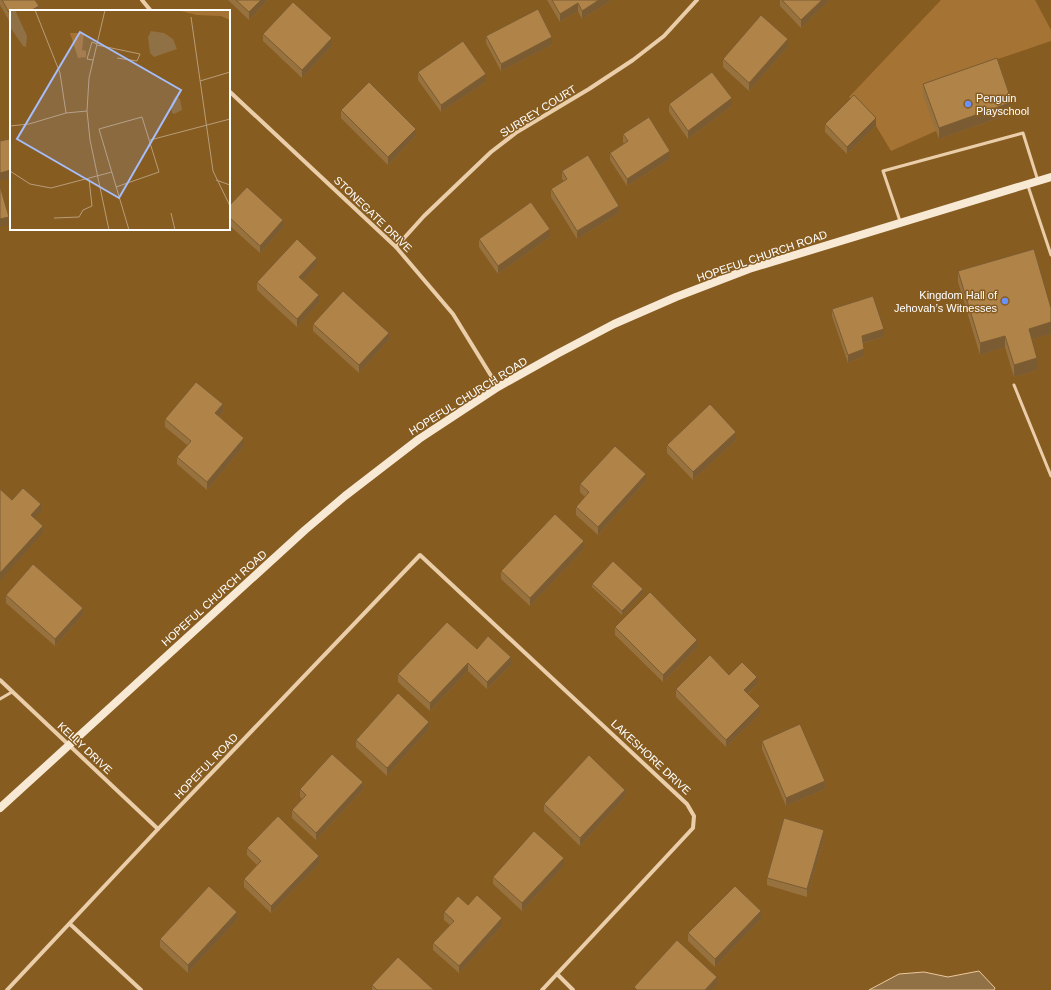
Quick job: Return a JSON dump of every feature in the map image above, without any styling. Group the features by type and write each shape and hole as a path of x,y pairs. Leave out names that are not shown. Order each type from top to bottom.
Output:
{"main road":[{"name":"HOPEFUL CHURCH ROAD","path":"0,808 345,496 418,439 498,387 608,327 676,297 749,269 1051,177"}],"street":[{"path":"142,0 149,10"},
{"name":"SURREY COURT","path":"396,247 424,216 491,152 517,132 589,89 633,60 664,36 697,0"},
{"name":"STONEGATE DRIVE","path":"230,92 396,247 453,314 498,387"},
{"name":"HOPEFUL ROAD","path":"7,990 420,555"},
{"name":"LAKESHORE DRIVE","path":"420,555 688,804 694,816 693,828 542,990"},
{"name":"KELLY DRIVE","path":"0,680 158,830"},
{"path":"70,924 141,990"},
{"path":"556,974 573,990"}],"lane":[{"path":"900,222 883,171 1023,133 1038,181"},
{"path":"1028,184 1051,255"},
{"path":"1014,385 1051,476"},
{"path":"0,699 12,692"}],"shaded area":[{"path":"941,0 1035,0 1051,30 1051,41 995,60 936,131 891,151 876,126 849,97"},
{"path":"979,971 995,988 994,990 869,990 899,974 924,972 948,977"}],"building":[{"path":"2,0 35,0 39,6 32,10 10,10 10,14"},
{"path":"236,0 261,0 249,12"},
{"path":"552,0 599,0 582,11 578,3 560,14"},
{"path":"782,0 822,0 801,20"},
{"path":"293,2 332,38 302,70 263,34"},
{"path":"538,9 552,37 501,64 486,36"},
{"path":"761,15 788,39 749,83 723,59"},
{"path":"463,41 486,74 441,105 418,72"},
{"name":"Penguin Playschool","path":"997,58 1012,102 939,128 923,84"},
{"path":"712,72 732,98 688,131 669,104"},
{"path":"369,82 416,129 388,157 341,110"},
{"path":"854,95 876,118 847,147 825,124"},
{"path":"649,117 670,151 627,179 610,153 628,141 623,134"},
{"path":"10,139 10,170 0,173 0,141"},
{"path":"588,155 619,206 577,231 551,189 567,179 562,171"},
{"path":"0,186 9,217 0,219"},
{"path":"247,187 283,220 260,246 230,218 230,205"},
{"path":"531,202 550,229 498,266 479,239"},
{"path":"297,239 317,258 299,277 319,295 297,319 257,282"},
{"name":"Kingdom Hall of Jehovah’s Witnesses","path":"1034,249 1051,308 1051,322 1029,329 1037,358 1014,365 1005,336 980,343 958,271"},
{"path":"343,291 389,333 359,365 313,324"},
{"path":"873,296 884,329 862,336 864,349 848,355 832,309"},
{"path":"196,382 223,404 215,413 244,438 207,482 177,457 191,441 165,419"},
{"path":"710,404 736,432 693,472 667,445"},
{"path":"615,446 646,474 598,527 576,507 589,492 580,484"},
{"path":"23,488 41,504 31,515 43,526 0,573 0,489 12,500"},
{"path":"555,514 584,541 530,598 501,571"},
{"path":"613,561 643,589 622,611 592,584"},
{"path":"33,564 83,608 55,639 6,595"},
{"path":"650,592 697,640 663,675 615,627"},
{"path":"447,622 477,649 488,636 511,657 487,682 468,663 430,703 398,674"},
{"path":"710,655 729,675 742,662 757,677 744,690 760,706 726,740 676,689"},
{"path":"398,693 429,722 387,768 356,740"},
{"path":"800,724 825,781 786,798 762,741"},
{"path":"332,754 363,782 316,833 292,810 306,795 300,789"},
{"path":"589,755 625,790 580,838 544,804"},
{"path":"278,816 319,856 271,906 244,879 261,861 247,848"},
{"path":"784,818 824,830 807,889 767,878"},
{"path":"534,831 564,858 522,903 493,877"},
{"path":"209,886 237,912 188,965 160,939"},
{"path":"735,886 761,911 715,959 688,933"},
{"path":"477,895 502,918 459,966 433,943 454,921 444,912 458,896 468,905"},
{"path":"677,940 717,977 705,990 637,990 634,987"},
{"path":"398,957 434,990 377,990 372,985"}],"place":[{"name":"Penguin Playschool","path":"968,104"},
{"name":"Kingdom Hall of Jehovah’s Witnesses","path":"1005,301"}]}
